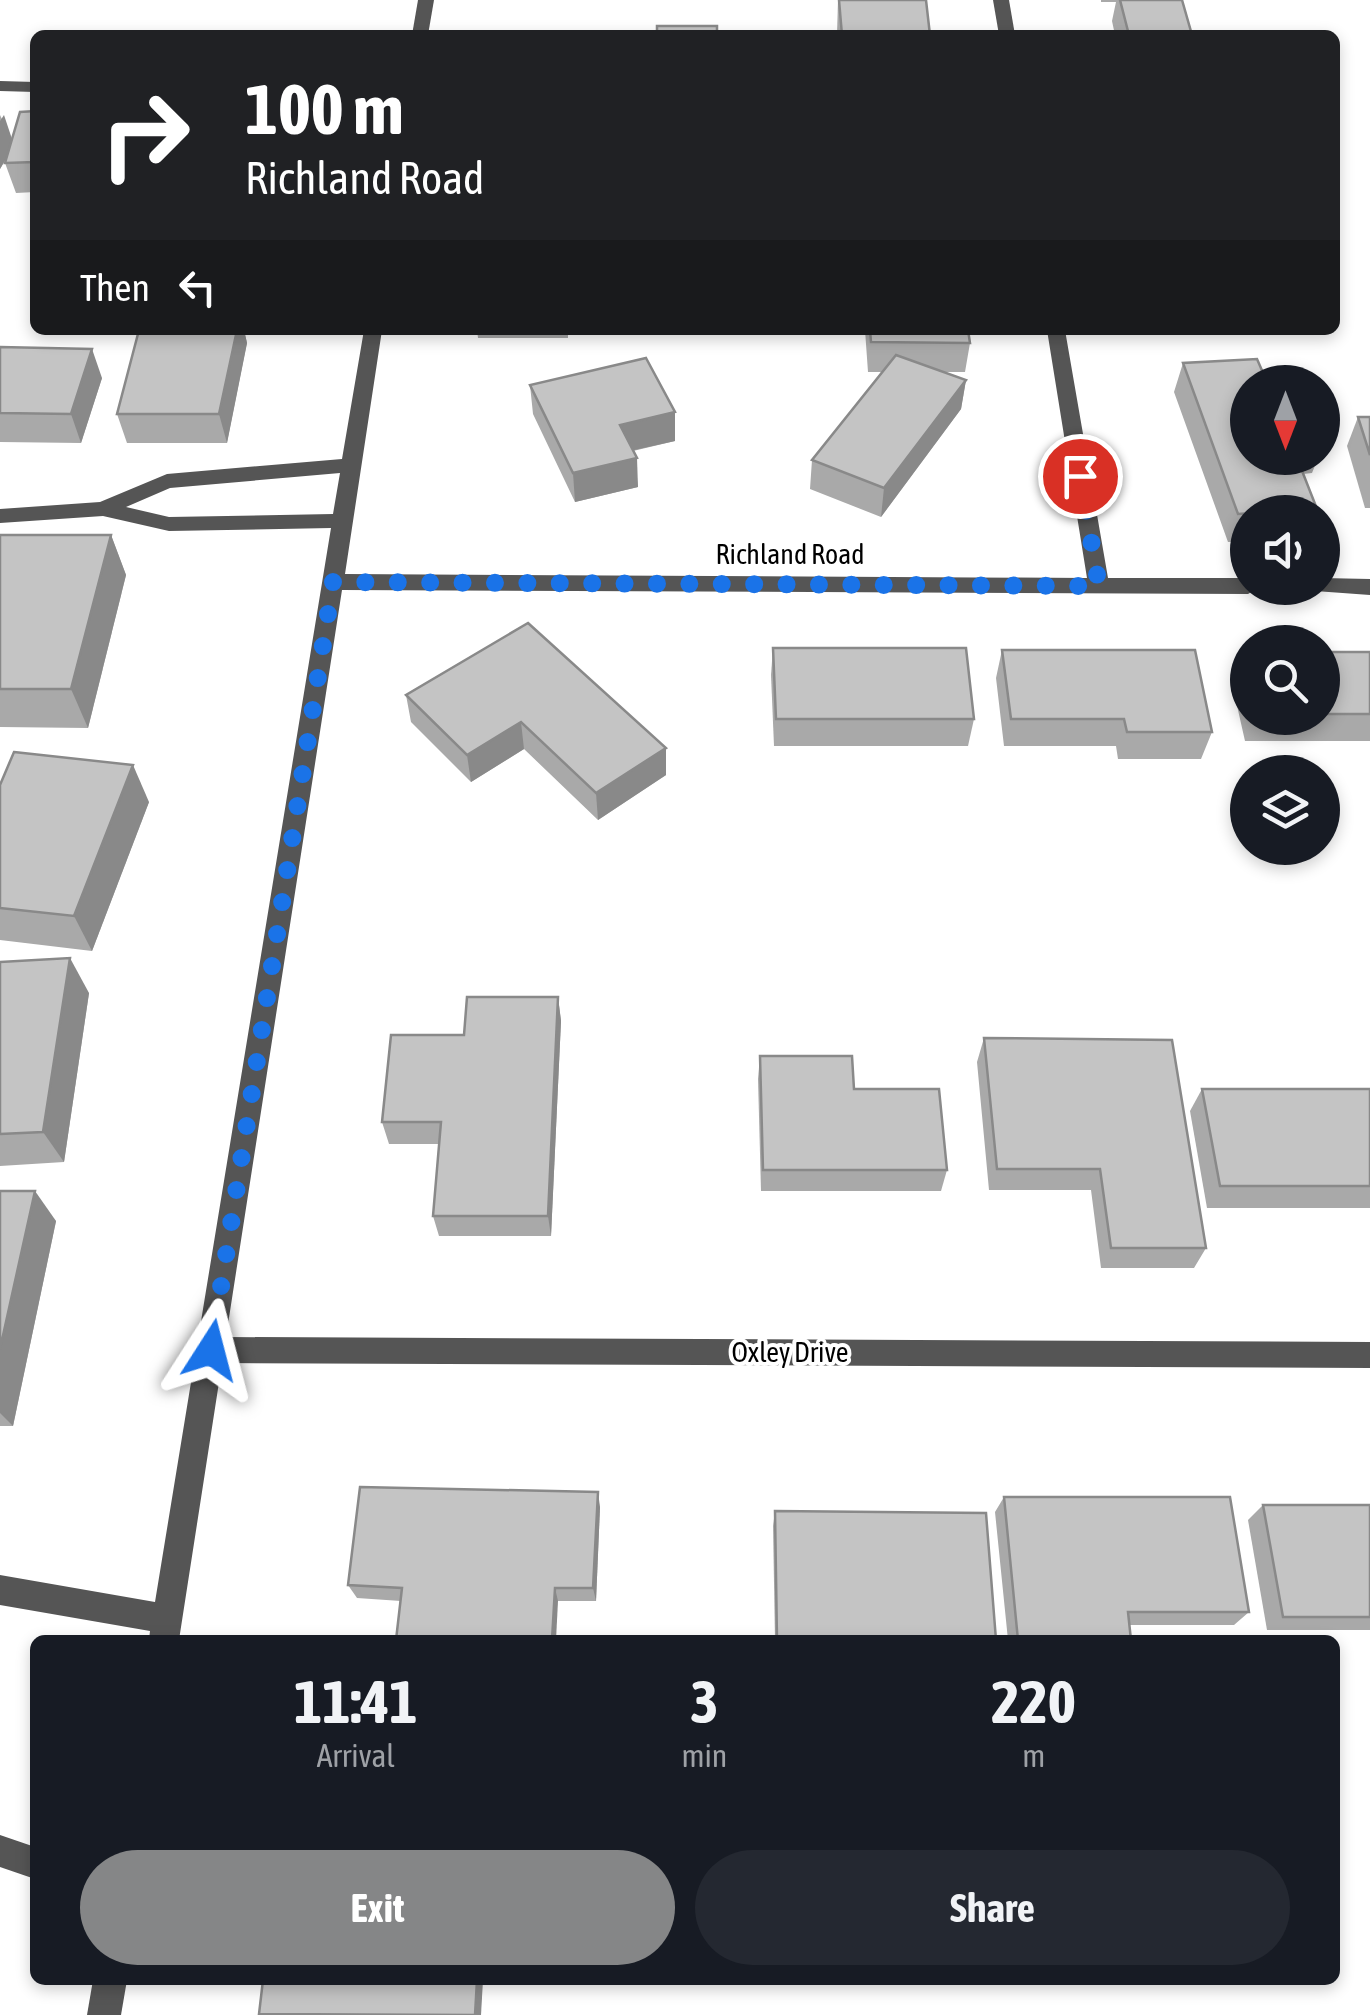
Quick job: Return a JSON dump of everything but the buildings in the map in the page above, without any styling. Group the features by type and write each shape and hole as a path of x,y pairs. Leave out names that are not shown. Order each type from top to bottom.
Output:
{"street":[{"path":"421,30 426,0"},
{"path":"1001,0 1006,30"},
{"path":"0,86 30,87"},
{"path":"0,1590 166,1630 372,335"},
{"path":"1057,335 1099,586"},
{"path":"103,508 167,481 352,466"},
{"path":"0,516 103,508 168,524 343,520"},
{"name":"Richland Road","path":"333,582 1230,586"},
{"path":"1340,586 1370,586"},
{"name":"Oxley Drive","path":"211,1350 1370,1354"},
{"path":"0,1851 30,1861"},
{"path":"104,2015 109,1985"}],"route":[{"path":"211,1350 333,582 1099,586 1080,476"}]}
